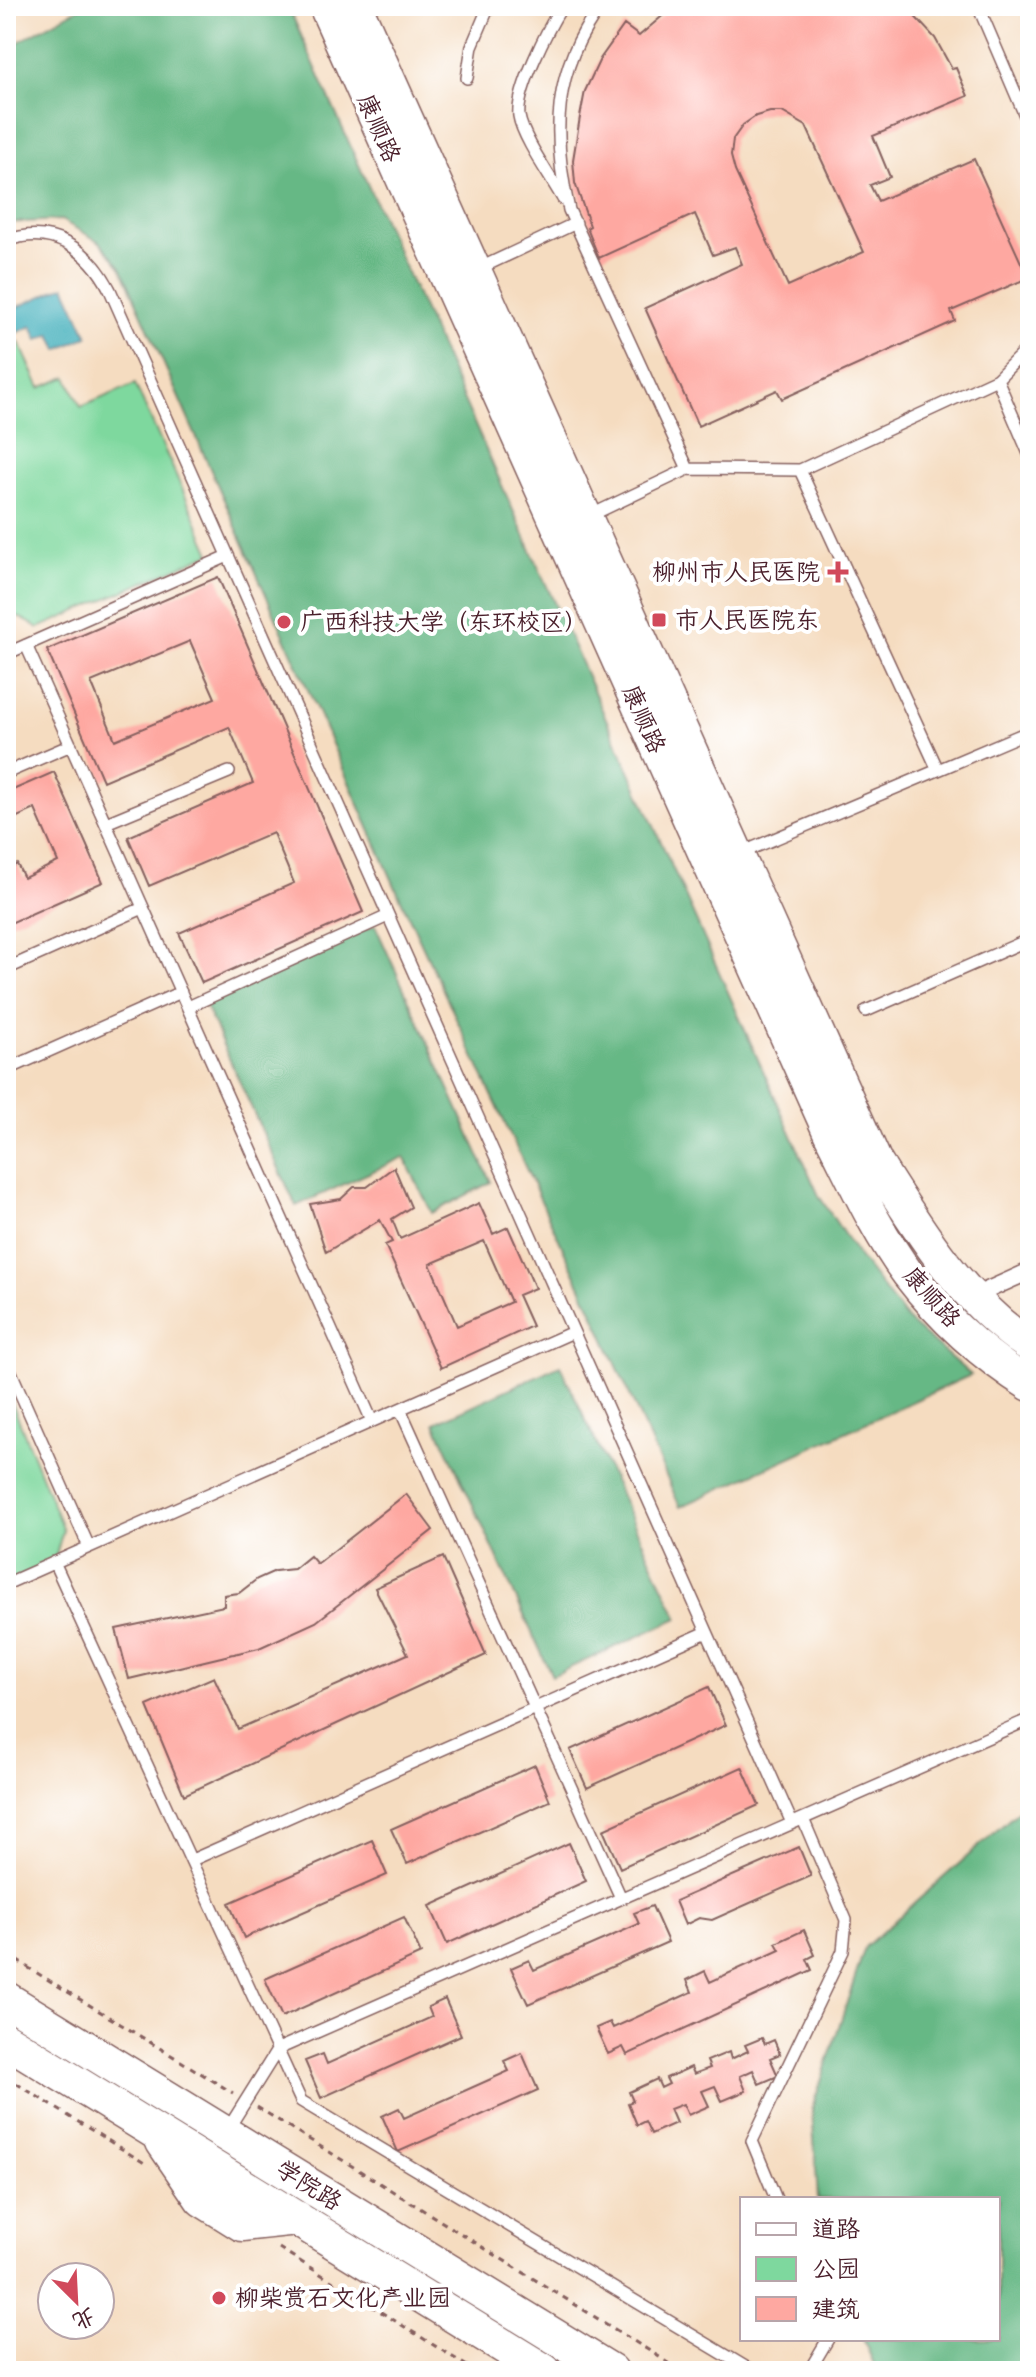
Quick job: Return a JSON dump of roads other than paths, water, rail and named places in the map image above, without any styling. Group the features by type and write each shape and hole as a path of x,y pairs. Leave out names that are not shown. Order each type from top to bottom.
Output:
{"main road":[{"name":"康顺路","path":"325,6 818,1108 857,1187 879,1228 918,1285 946,1317 990,1357 1030,1385"},
{"name":"康顺路","path":"356,6 876,1162 913,1222 972,1297 1030,1346"},
{"name":"学院路","path":"6,1999 611,2371"},
{"name":"学院路","path":"6,2040 544,2371"}],"street":[{"path":"972,1297 1030,1271"}],"lane":[{"path":"467,78 472,46 489,6"},
{"path":"562,6 536,57 521,96 519,115 524,132 576,223 688,469"},
{"path":"569,210 559,164 557,126 560,98 574,55 601,6"},
{"path":"978,6 1030,127"},
{"path":"475,270 576,223"},
{"path":"6,241 17,237 54,237 73,244 102,273 707,1632 846,1920 843,1951 752,2141 775,2197"},
{"path":"586,517 688,469 800,470 997,379 1030,346"},
{"path":"997,379 1030,456"},
{"path":"800,470 938,770"},
{"path":"6,654 228,556"},
{"path":"26,645 372,1421"},
{"path":"738,854 1030,731"},
{"path":"6,773 71,745"},
{"path":"106,823 229,772"},
{"path":"6,969 143,908"},
{"path":"188,1007 388,916"},
{"path":"866,1011 1030,939"},
{"path":"6,1070 181,992"},
{"path":"6,1584 573,1332"},
{"path":"6,1361 89,1547"},
{"path":"400,1409 621,1898"},
{"path":"54,1562 301,2101 752,2371"},
{"path":"192,1860 707,1632"},
{"path":"225,2133 278,2049 1030,1719"},
{"path":"809,2371 827,2341"}],"water":[{"path":"65,286 88,336 58,350 51,334 38,340 32,326 14,334 6,312"}],"place":[{"name":"柳州市人民医院","path":"838,572"},
{"name":"市人民医院东","path":"659,620"},
{"name":"广西科技大学（东环校区）","path":"284,622"},
{"name":"柳柴赏石文化产业园","path":"219,2298"}]}
